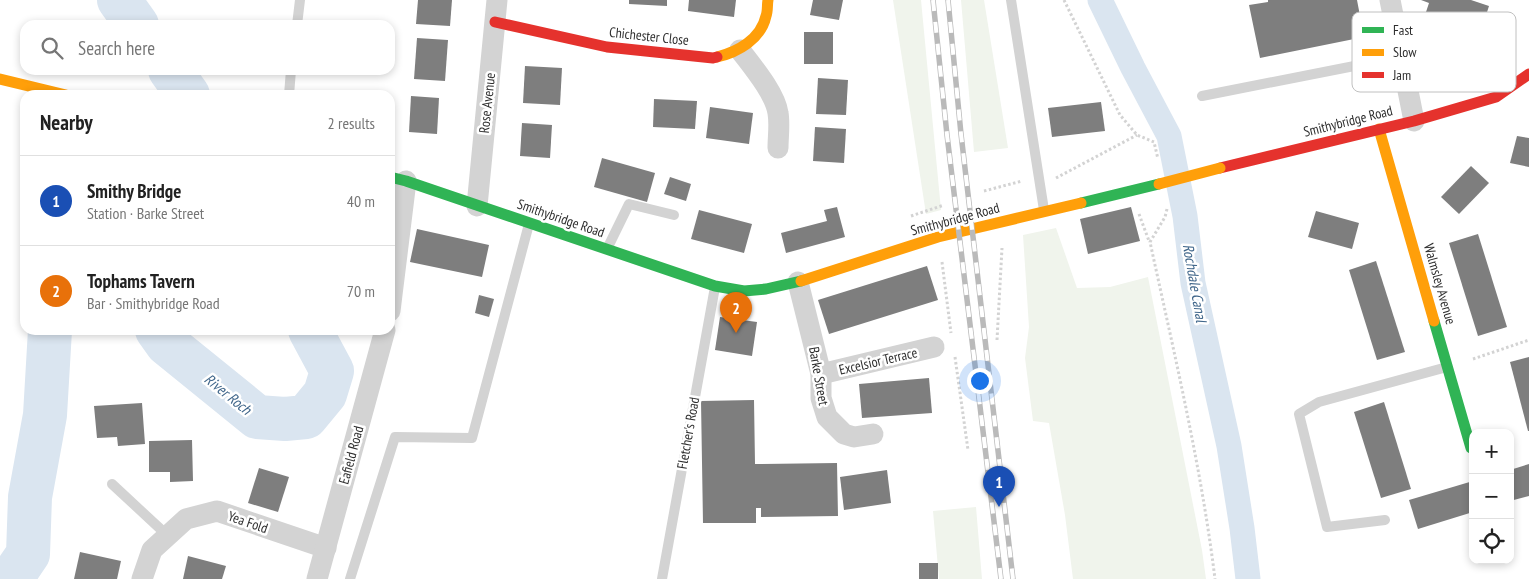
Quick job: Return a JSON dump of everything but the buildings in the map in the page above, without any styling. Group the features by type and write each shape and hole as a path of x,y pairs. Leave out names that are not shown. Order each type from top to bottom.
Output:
{"street":[{"name":"Rose Avenue","path":"477,206 497,0"},
{"name":"Chichester Close","path":"495,22 607,47 713,58 728,56 740,50 754,37 766,19 768,0"},
{"path":"740,50 770,93 778,112 778,148"},
{"name":"Smithybridge Road","path":"1516,83 1529,74"},
{"path":"0,79 45,90"},
{"path":"1408,92 1414,121"},
{"name":"Smithybridge Road","path":"398,179 715,286 744,291 766,289 798,282 938,237 1414,121 1496,97 1503,92"},
{"name":"Walmsley Avenue","path":"1379,129 1469,441"},
{"path":"395,228 398,179"},
{"name":"Barke Street","path":"798,282 822,374 821,398 827,418 844,434 854,437 873,434"},
{"name":"Eafield Road","path":"317,579 384,335"},
{"name":"Excelsior Terrace","path":"822,374 934,347"},
{"name":"Yea Fold","path":"142,579 152,550 186,519 218,511 326,548"}],"lane":[{"path":"298,20 300,0"},
{"path":"1012,0 1044,211"},
{"path":"1202,96 1352,66"},
{"path":"289,90 291,75"},
{"path":"607,250 629,204 674,215"},
{"path":"350,579 395,436 472,438 530,223"},
{"name":"Fletcher's Road","path":"662,579 715,286"},
{"path":"1385,520 1326,527 1298,414 1319,402 1448,367"},
{"path":"112,484 168,536"}],"path":[{"path":"1064,0 1120,115 1137,135 1154,142 1158,160"},
{"path":"1039,179 1055,178 1137,135"},
{"path":"984,191 1015,182"},
{"path":"1150,242 1165,217 1168,206"},
{"path":"1143,210 1138,211 1150,242 1186,413 1209,534 1215,579"},
{"path":"997,340 1004,221"},
{"path":"1448,367 1529,340"}],"shaded area":[{"path":"893,0 921,0 941,210 926,214"},
{"path":"961,0 984,0 1008,148 974,152"},
{"path":"1056,228 1077,288 1110,287 1148,277 1202,550 1206,579 1073,579 1065,515 1049,423 1033,421 1025,358 1029,327 1023,235"},
{"path":"976,507 982,579 939,579 933,511"}],"waterway":[{"name":"River Roch","path":"119,0 133,20"},
{"name":"Rochdale Canal","path":"1100,0 1169,136 1185,216 1193,283 1229,446 1248,579"},
{"name":"River Roch","path":"174,75 184,90"},
{"name":"River Roch","path":"11,579 28,554 30,497 45,415 50,335"},
{"name":"River Roch","path":"161,335 167,344 257,417 285,419 306,417 325,394 332,371 313,335"}],"railway":[{"path":"933,0 947,135 1001,579"},
{"path":"948,0 961,134 1013,579"}],"traffic: fast":[{"path":"395,178 715,286 744,291 766,289 801,281"},
{"path":"1081,203 1159,184"},
{"path":"1434,321 1469,441"}],"traffic: slow":[{"path":"717,57 733,52 754,38 763,24 768,0"},
{"path":"0,79 45,90"},
{"path":"1379,129 1434,321"},
{"path":"1159,184 1220,168"},
{"path":"801,281 938,237 1081,203"}],"traffic: jam":[{"path":"495,22 607,47 717,57"},
{"path":"1516,83 1529,74"},
{"path":"1220,168 1414,121 1496,97 1503,92"}],"place":[{"name":"Tophams Tavern","path":"736,333"},
{"name":"Smithy Bridge","path":"999,507"}]}
